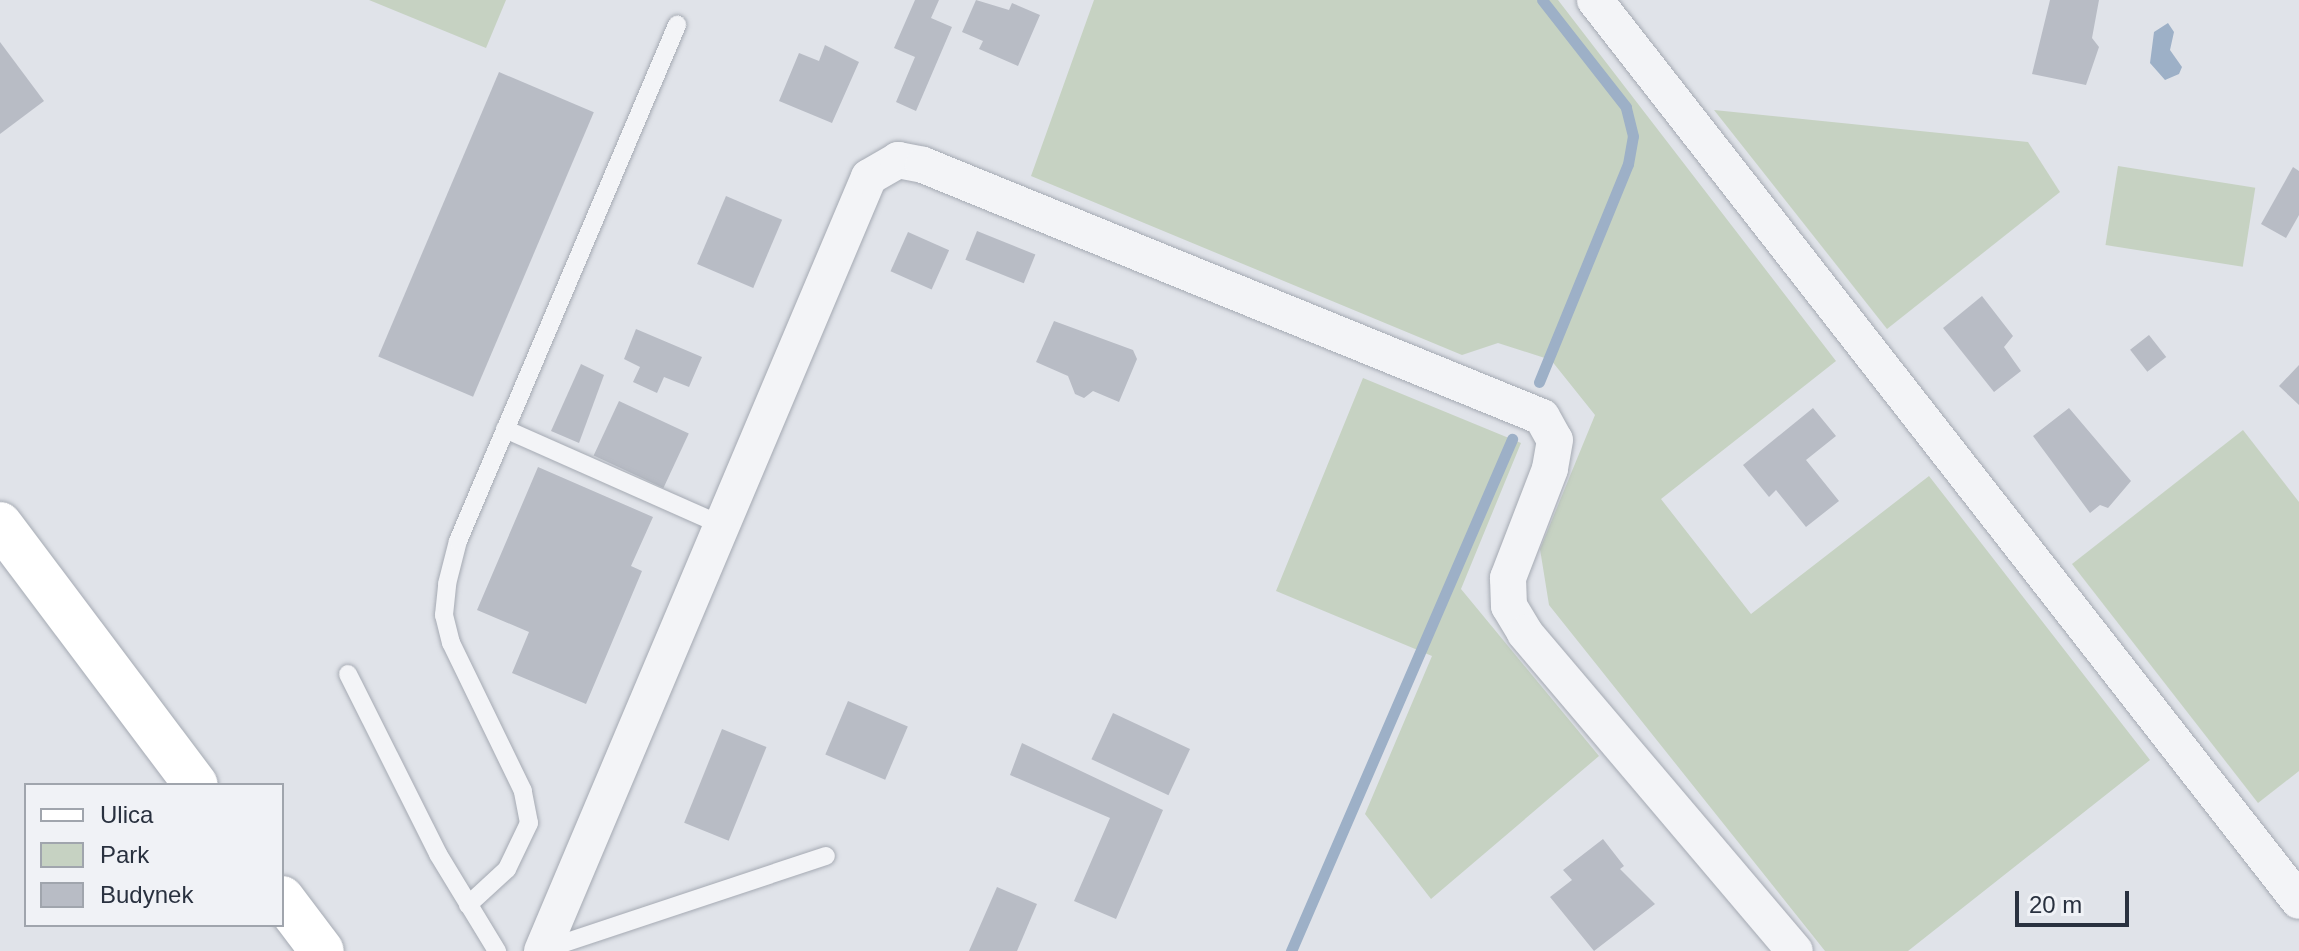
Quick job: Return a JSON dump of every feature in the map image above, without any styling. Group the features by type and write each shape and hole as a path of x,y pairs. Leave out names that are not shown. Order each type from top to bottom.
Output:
{"main road":[{"path":"0,524 194,783"},
{"path":"284,901 322,951"}],"street":[{"path":"1595,0 2299,901"},
{"path":"542,951 869,177 898,160 923,165 1542,417 1555,440 1550,469 1508,578 1509,606 1525,633 1795,951"}],"lane":[{"path":"468,905 493,887 507,869 529,823 523,791 451,643 444,615 458,541 677,25"},
{"path":"505,429 722,525"},
{"path":"348,674 468,905 497,951"},
{"path":"542,951 826,856"}],"green space":[{"path":"369,0 506,0 486,48"},
{"path":"1094,0 1558,0 1836,361 1661,499 1751,614 1929,476 2150,760 1908,951 1825,951 1549,605 1540,549 1595,415 1551,360 1498,343 1462,355 1031,176"},
{"path":"1714,110 2028,142 2060,192 1887,329"},
{"path":"2118,166 2255,188 2243,267 2105,245"},
{"path":"1363,378 1521,443 1461,589 1599,756 1431,899 1365,814 1432,656 1276,591"},
{"path":"2243,430 2299,502 2299,771 2258,803 2072,564"}],"water":[{"path":"2168,23 2174,32 2170,50 2182,67 2179,74 2165,80 2150,63 2154,32"}],"building":[{"path":"915,0 939,0 931,18 952,27 916,111 896,102 915,57 894,48"},
{"path":"976,0 1009,10 1012,3 1040,15 1018,66 979,49 983,41 962,32"},
{"path":"2050,0 2099,0 2092,38 2099,47 2086,85 2032,74"},
{"path":"0,42 44,101 0,134"},
{"path":"825,45 859,62 832,123 779,101 799,53 819,61"},
{"path":"499,72 594,112 473,397 378,356"},
{"path":"2293,167 2299,171 2299,215 2286,238 2261,224"},
{"path":"726,196 782,220 753,288 697,264"},
{"path":"977,231 1035,255 1024,283 965,260"},
{"path":"908,232 949,250 932,290 891,271"},
{"path":"1982,296 2013,336 2004,347 2021,371 1994,392 1943,328"},
{"path":"1054,321 1133,350 1137,359 1119,402 1093,391 1084,398 1075,394 1068,376 1036,362"},
{"path":"636,329 702,357 689,387 664,377 657,393 633,382 640,367 624,359"},
{"path":"2149,335 2166,357 2147,372 2130,350"},
{"path":"581,364 604,375 579,443 551,431"},
{"path":"2299,365 2299,405 2279,386"},
{"path":"619,401 689,434 663,488 594,455"},
{"path":"1813,408 1836,436 1806,460 1839,501 1806,527 1776,490 1769,497 1743,465"},
{"path":"2069,408 2131,481 2108,508 2100,505 2090,513 2033,436"},
{"path":"538,467 653,517 631,566 642,571 586,704 512,673 529,632 477,610"},
{"path":"848,701 908,726 885,780 825,754"},
{"path":"1113,713 1190,749 1168,795 1091,759"},
{"path":"722,729 767,747 729,841 684,823"},
{"path":"1022,743 1163,810 1116,919 1074,901 1110,818 1010,775"},
{"path":"1603,839 1624,866 1620,869 1655,904 1594,951 1550,897 1572,880 1563,870"},
{"path":"997,887 1037,904 1017,951 969,951"}],"waterway":[{"path":"1539,382 1628,164 1633,136 1626,107 1542,0"},
{"path":"1291,951 1512,439"}]}
